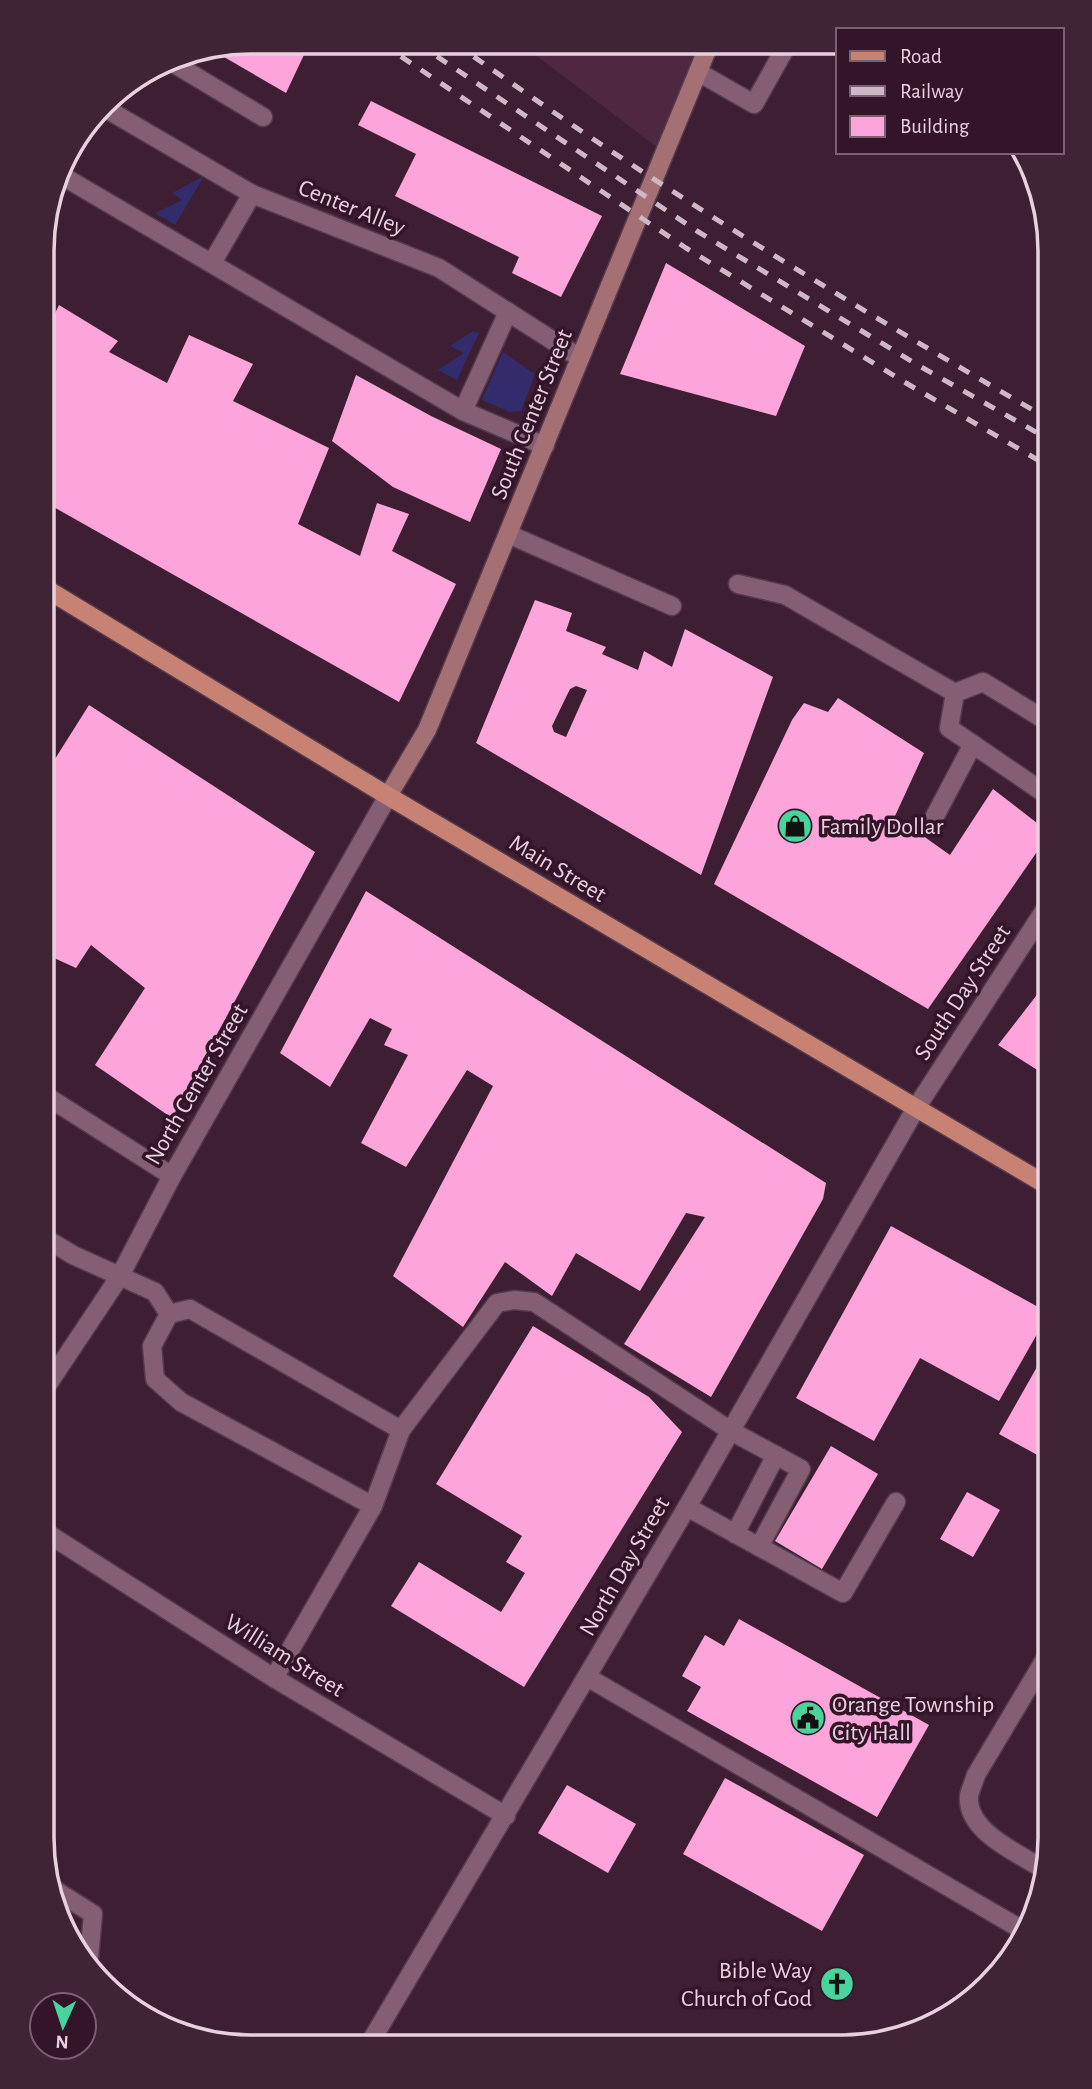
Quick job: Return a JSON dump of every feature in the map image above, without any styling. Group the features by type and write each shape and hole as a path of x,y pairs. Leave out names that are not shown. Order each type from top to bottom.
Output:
{"main road":[{"name":"South Center Street","path":"388,796 427,730 705,54"},
{"name":"Main Street","path":"54,594 388,796 1037,1180"}],"street":[{"path":"698,72 754,104 783,54"},
{"path":"180,68 263,117"},
{"name":"Center Alley","path":"112,112 252,194 439,268 580,358"},
{"path":"68,179 463,411 545,446"},
{"path":"212,263 252,194"},
{"path":"463,411 508,312"},
{"path":"508,534 672,606"},
{"path":"738,584 785,595 955,693"},
{"path":"955,693 983,682 1038,715"},
{"path":"955,693 949,728 1038,789"},
{"path":"935,816 973,744"},
{"name":"North Center Street","path":"54,1376 120,1276 172,1176 388,796"},
{"name":"South Day Street","path":"916,1108 1038,921"},
{"path":"54,1101 172,1176"},
{"name":"North Day Street","path":"375,2035 687,1507 916,1108"},
{"path":"54,1244 155,1292 169,1314"},
{"path":"274,1678 373,1506 401,1430 497,1303 514,1300 534,1302 731,1431 801,1469 759,1547"},
{"path":"373,1506 181,1402 155,1379 152,1346 169,1314 190,1309 401,1430"},
{"path":"735,1534 776,1455"},
{"path":"687,1507 843,1593 896,1502"},
{"name":"William Street","path":"54,1539 274,1678 506,1816"},
{"path":"1035,1864 979,1826 971,1814 969,1796 976,1775 1037,1673"},
{"path":"587,1677 1016,1926"},
{"path":"63,1895 93,1914 90,1951"}],"shaded area":[{"path":"705,54 666,154 535,55"},
{"path":"204,176 175,225 155,213 182,200 172,193"},
{"path":"473,331 479,333 457,380 438,370 464,353 450,346"},
{"path":"503,352 535,374 521,411 510,412 482,400"}],"building":[{"path":"304,55 286,93 224,57"},
{"path":"371,101 602,216 561,297 512,273 519,257 395,196 416,154 358,125"},
{"path":"666,263 805,346 776,416 620,374"},
{"path":"59,305 118,341 109,352 167,383 189,335 253,364 233,401 329,448 298,524 360,556 377,503 409,514 392,551 456,584 399,702 54,507 54,315"},
{"path":"356,375 431,416 501,449 470,522 393,487 332,441"},
{"path":"535,600 572,613 566,631 606,647 602,654 638,670 644,651 672,667 685,629 773,677 701,875 476,743","holes":["576,686 587,690 566,737 554,732 552,726 570,689"]},
{"path":"838,698 924,753 895,816 950,855 993,789 1038,823 1038,851 928,1009 714,884 792,720 804,703 828,712"},
{"path":"89,705 315,852 172,1118 95,1065 145,988 91,945 76,968 54,958 54,761"},
{"path":"366,891 826,1183 823,1199 711,1397 624,1344 705,1217 686,1213 640,1291 576,1253 552,1296 505,1262 463,1327 393,1276 493,1086 467,1070 406,1167 361,1143 408,1055 384,1045 392,1029 370,1018 330,1087 280,1053"},
{"path":"1038,994 1037,1070 998,1045"},
{"path":"891,1226 1037,1307 1037,1334 999,1401 920,1358 874,1441 796,1398"},
{"path":"533,1326 649,1397 682,1432 524,1687 391,1606 419,1562 501,1612 525,1573 506,1562 522,1536 436,1484"},
{"path":"1037,1366 1037,1455 999,1434"},
{"path":"831,1446 878,1474 822,1569 775,1541"},
{"path":"967,1492 1000,1510 973,1557 940,1539"},
{"name":"Orange Township City Hall","path":"739,1619 929,1725 877,1817 687,1711 701,1687 682,1676 705,1635 724,1646"},
{"path":"725,1778 864,1855 822,1931 683,1854"},
{"path":"567,1785 636,1824 608,1873 538,1833"}],"railway":[{"path":"398,55 686,248 906,383 1038,460"},
{"path":"434,55 697,231 916,364 1038,433"},
{"path":"471,55 591,138 719,221 1038,413"}],"place":[{"name":"Family Dollar","path":"795,826"},
{"name":"Orange Township City Hall","path":"808,1718"},
{"name":"Bible Way Church of God","path":"837,1984"}]}
